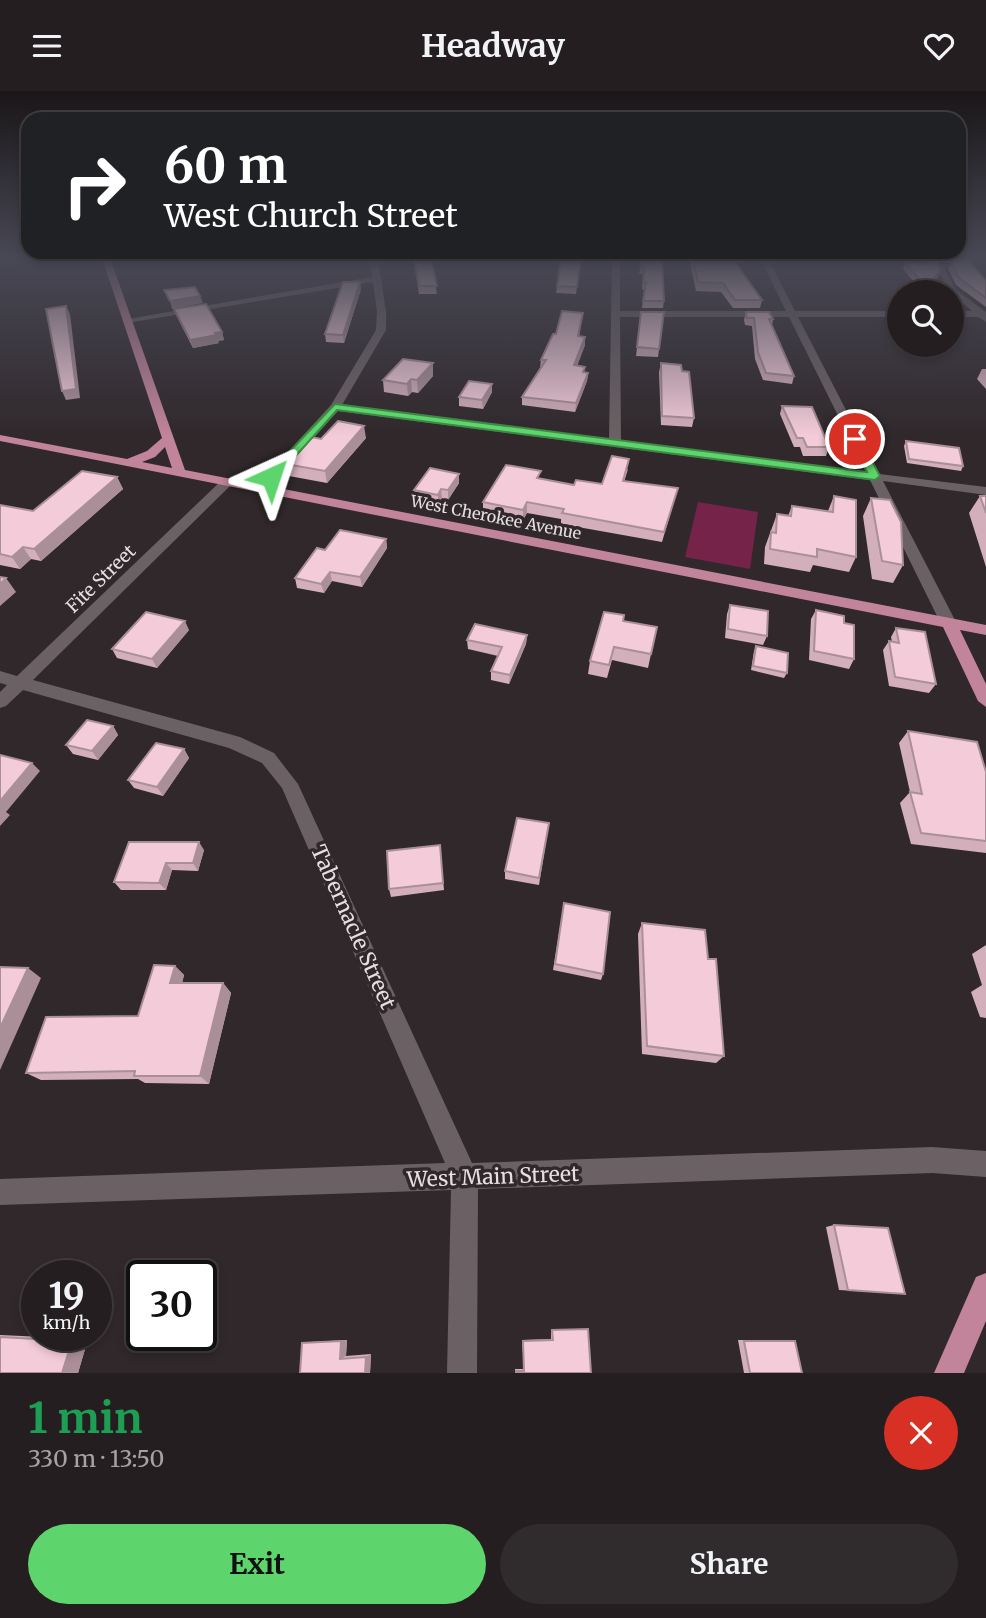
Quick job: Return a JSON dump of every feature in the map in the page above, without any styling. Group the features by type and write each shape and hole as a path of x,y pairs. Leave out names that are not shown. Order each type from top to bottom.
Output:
{"main road":[{"path":"127,320 180,473"},
{"name":"West Cherokee Avenue","path":"0,438 986,630"},
{"path":"128,463 151,454 168,439"},
{"path":"948,622 986,701"},
{"path":"948,1373 986,1287"}],"street":[{"path":"127,320 140,318"},
{"path":"261,489 335,407 381,330 383,318"},
{"path":"615,443 617,318"},
{"path":"793,318 948,622"},
{"path":"335,407 986,491"},
{"name":"Fite Street","path":"0,702 10,680 227,482"},
{"name":"Tabernacle Street","path":"10,680 234,742 268,758 289,784 465,1178 462,1373"},
{"name":"West Main Street","path":"0,1192 932,1160 986,1164"}],"shaded area":[{"path":"698,502 758,512 750,569 685,557"}],"building":[{"path":"48,318 67,318 76,389 62,391"},
{"path":"179,318 214,318 222,332 215,333 217,335 190,340"},
{"path":"331,318 349,318 343,335 325,334"},
{"path":"560,318 582,318 578,336 585,337 574,365 585,367 583,372 588,373 576,403 522,397 546,360 541,360 553,334 556,334"},
{"path":"640,318 663,318 659,349 637,347"},
{"path":"747,318 772,318 769,319 794,376 766,373 758,352 754,318"},
{"path":"403,359 433,363 417,380 411,379 407,384 383,380"},
{"path":"661,363 681,365 682,371 689,372 694,418 662,416"},
{"path":"469,381 492,384 482,400 459,397"},
{"path":"782,406 812,407 829,447 807,447 803,438 797,438"},
{"path":"338,421 364,426 325,471 286,464 311,437 321,439"},
{"path":"906,441 959,448 963,466 909,459"},
{"path":"612,456 629,459 623,481 678,488 664,532 562,513 564,509 527,502 523,510 483,502 506,465 541,471 537,478 574,485 576,480 602,484"},
{"path":"430,468 459,474 448,490 441,489 438,495 414,490"},
{"path":"82,471 117,477 34,549 23,547 12,557 0,554 0,505 33,511"},
{"path":"834,496 856,500 856,557 817,549 817,557 770,549 771,532 776,533 777,514 791,516 792,506 833,512"},
{"path":"980,496 986,496 986,513"},
{"path":"871,498 890,500 901,522 903,565 882,561"},
{"path":"340,530 386,539 360,577 330,572 321,584 295,578 317,548 325,550"},
{"path":"730,605 768,611 767,636 728,629"},
{"path":"816,610 844,616 844,623 854,625 854,659 814,651"},
{"path":"146,612 185,621 152,659 112,649"},
{"path":"604,612 624,615 623,621 657,627 651,654 614,647 609,665 590,661"},
{"path":"475,624 527,635 510,675 491,671 502,647 467,640"},
{"path":"896,628 925,632 936,684 895,677 889,641 899,643"},
{"path":"756,646 788,653 787,673 753,666"},
{"path":"87,720 113,726 92,751 66,745"},
{"path":"908,731 977,742 986,772 986,841 921,833 910,792 922,794"},
{"path":"156,743 184,749 157,787 128,780"},
{"path":"0,755 32,763 0,801"},
{"path":"517,818 549,823 539,878 505,871"},
{"path":"129,842 199,842 193,863 166,863 159,883 114,882"},
{"path":"440,845 443,883 389,889 387,851"},
{"path":"564,903 610,912 603,974 555,964"},
{"path":"642,923 705,930 708,959 716,959 724,1056 647,1046"},
{"path":"154,965 175,966 170,983 223,983 200,1076 134,1076 135,1071 26,1073 46,1017 138,1016"},
{"path":"0,967 28,968 0,1028"},
{"path":"834,1225 888,1228 905,1294 848,1290"},
{"path":"588,1329 591,1373 516,1373 524,1371 523,1341 553,1340 552,1330"},
{"path":"0,1337 21,1338 21,1351 69,1351 62,1373 0,1373"},
{"path":"341,1341 340,1359 366,1357 365,1373 300,1373 302,1343"},
{"path":"744,1341 795,1341 802,1373 750,1373"}],"route":[{"path":"271,477 335,407 875,476 855,439"}]}
